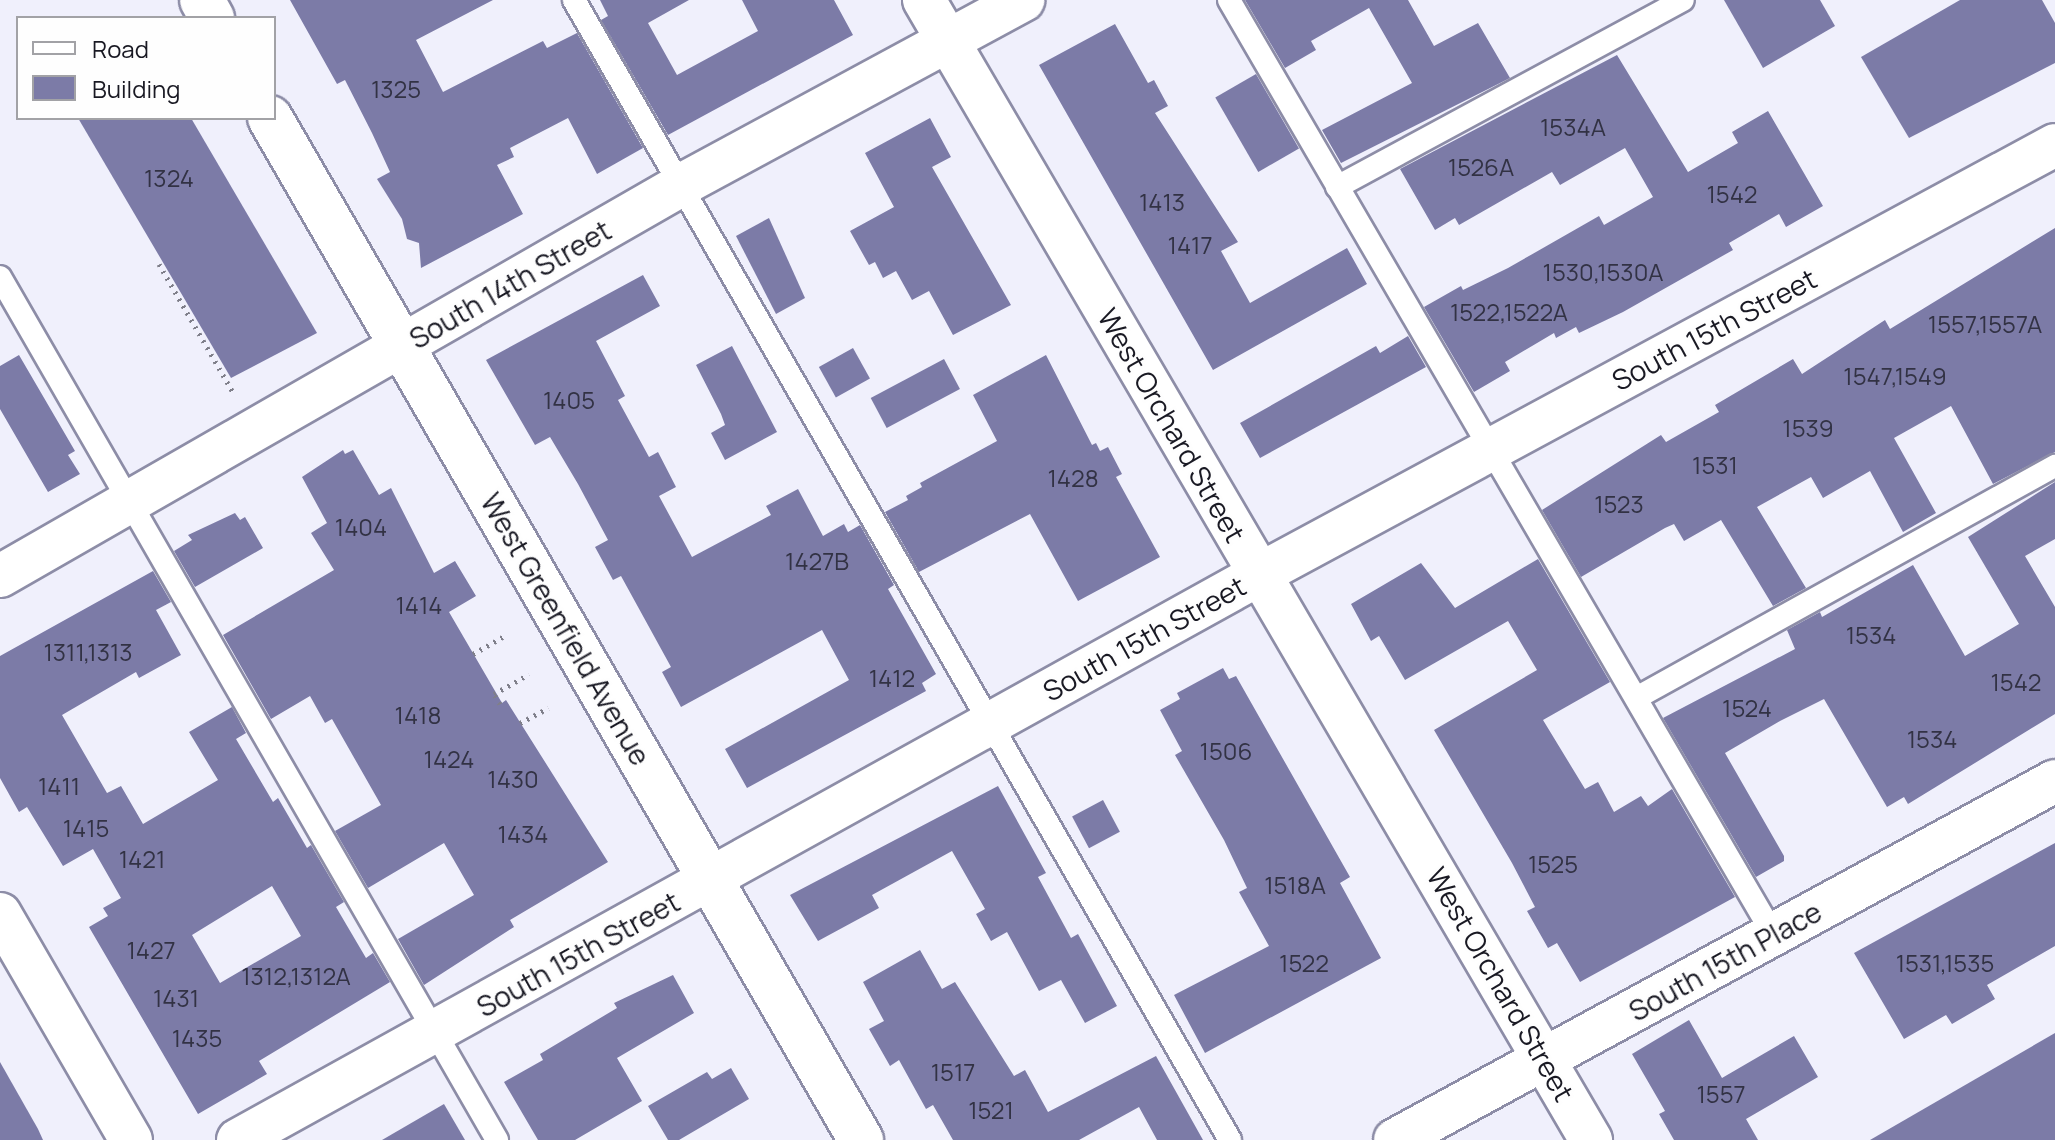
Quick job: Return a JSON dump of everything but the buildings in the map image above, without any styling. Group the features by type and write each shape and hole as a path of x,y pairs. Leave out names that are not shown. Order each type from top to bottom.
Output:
{"main road":[{"name":"West Greenfield Avenue","path":"271,120 861,1140"}],"street":[{"name":"West Orchard Street","path":"924,0 1591,1140"},
{"name":"South 14th Street","path":"0,576 403,348 683,184 1024,0"},
{"name":"South 15th Street","path":"238,1140 1260,574 2055,145"},
{"name":"South 15th Place","path":"1395,1140 2055,781"},
{"path":"0,914 131,1140"}],"lane":[{"path":"574,0 683,184 988,723 1230,1140"},
{"path":"1229,0 1638,697 1773,934"},
{"path":"1337,187 1683,0"},
{"path":"0,277 132,499 497,1140"},
{"path":"1638,697 2055,466"}],"path":[{"path":"159,264 234,394"},
{"path":"473,654 506,635"},
{"path":"500,704 494,694 529,674"},
{"path":"520,723 548,708"}]}
